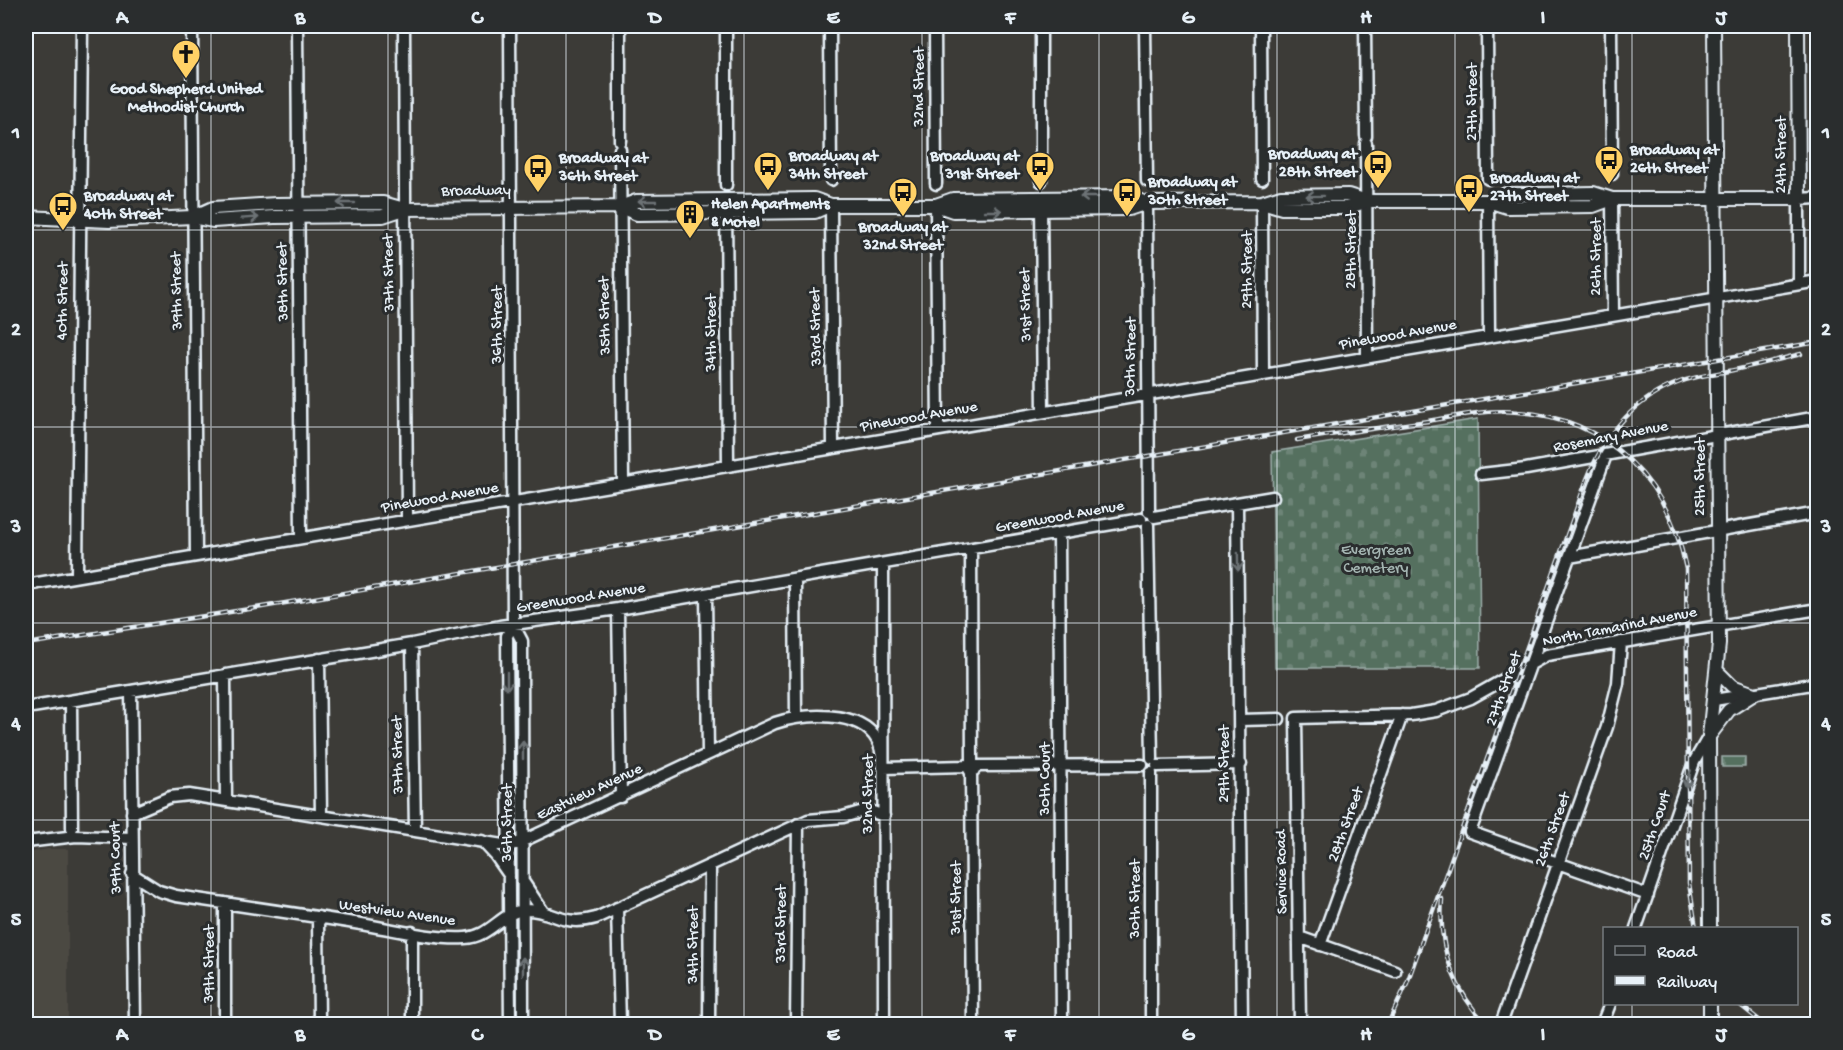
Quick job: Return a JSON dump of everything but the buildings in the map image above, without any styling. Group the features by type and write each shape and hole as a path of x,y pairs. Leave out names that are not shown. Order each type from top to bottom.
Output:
{"main road":[{"name":"25th Street","path":"1710,927 1709,736 1717,671 1719,625 1714,26"},
{"name":"24th Street","path":"1798,26 1799,199"},
{"name":"Broadway","path":"192,217 213,208 298,203 383,203 404,209 620,207 636,201 726,207 814,200 831,205 936,205 952,199 1041,204 1129,197 1147,203 1262,202 1282,208 1347,208 1367,201 1488,201 1506,194 1593,193 1612,200 1799,199"},
{"name":"Broadway","path":"26,217 80,220 155,220 192,217 213,221 298,216 383,216 404,209"},
{"path":"1717,671 1732,686 1754,694"},
{"path":"1709,736 1729,710 1754,694"},
{"path":"1710,1005 1710,1024"}],"street":[{"name":"40th Street","path":"76,576 82,26"},
{"name":"39th Street","path":"192,26 195,556"},
{"name":"38th Street","path":"297,26 301,538"},
{"name":"37th Street","path":"404,26 407,520"},
{"name":"36th Street","path":"510,26 513,502 513,624 507,636 510,1024"},
{"name":"35th Street","path":"620,26 623,483"},
{"path":"726,26 726,185"},
{"path":"830,26 831,180"},
{"name":"32nd Street","path":"935,26 936,184"},
{"path":"1041,26 1041,181"},
{"path":"1145,26 1147,181"},
{"path":"1261,26 1262,178"},
{"name":"28th Street","path":"1365,26 1367,357"},
{"name":"27th Street","path":"1487,26 1488,179"},
{"path":"1611,26 1612,174"},
{"name":"Broadway","path":"1799,199 1818,198"},
{"name":"24th Street","path":"1799,199 1799,284"},
{"name":"26th Street","path":"1612,200 1613,315"},
{"path":"1488,201 1489,336"},
{"name":"29th Street","path":"1262,202 1263,375"},
{"name":"30th Street","path":"1147,203 1146,394 1152,1024"},
{"name":"31st Street","path":"1041,204 1043,412"},
{"name":"33rd Street","path":"831,205 833,448"},
{"path":"936,205 938,430"},
{"name":"34th Street","path":"726,207 728,465"},
{"name":"Pinewood Avenue","path":"26,585 1818,281"},
{"name":"Rosemary Avenue","path":"1481,474 1526,469 1818,417"},
{"name":"27th Street","path":"1558,863 1470,832 1606,455"},
{"name":"Greenwood Avenue","path":"26,708 1273,497"},
{"name":"29th Street","path":"1237,503 1242,1024"},
{"path":"1569,557 1818,513"},
{"name":"30th Court","path":"1059,534 1062,1024"},
{"name":"31st Street","path":"971,549 973,1024"},
{"name":"32nd Street","path":"883,564 884,1024"},
{"path":"795,579 796,718"},
{"path":"706,594 708,754"},
{"path":"618,609 621,797"},
{"name":"North Tamarind Avenue","path":"1296,718 1423,713 1471,698 1547,655 1818,609"},
{"name":"36th Street","path":"513,624 522,641 523,1024"},
{"name":"26th Street","path":"1501,1024 1613,705 1618,683 1621,642"},
{"name":"37th Street","path":"412,644 415,830"},
{"path":"319,659 321,815"},
{"path":"225,675 226,801"},
{"path":"1714,700 1818,683"},
{"name":"39th Court","path":"131,691 135,1024"},
{"path":"70,701 72,828"},
{"name":"28th Street","path":"1320,945 1402,715"},
{"name":"Eastview Avenue","path":"509,846 621,797 775,723 796,718 837,717 860,724 877,740 884,768"},
{"name":"Service Road","path":"1296,718 1300,1024"},
{"path":"1240,720 1279,719"},
{"name":"25th Court","path":"1636,927 1694,762 1709,736"},
{"path":"884,768 1241,764"},
{"path":"132,813 175,796 189,795 509,846"},
{"name":"Westview Avenue","path":"132,874 159,891 411,932 467,938 489,931 510,915 523,910 543,913 560,919 584,921 813,819 843,817 867,810 884,816"},
{"path":"523,814 530,824 546,829"},
{"name":"33rd Street","path":"796,1024 798,824"},
{"path":"26,842 76,836 132,838"},
{"path":"482,841 509,875"},
{"path":"1558,863 1648,895"},
{"name":"34th Street","path":"709,1024 710,866"},
{"path":"524,882 543,913"},
{"name":"39th Street","path":"225,903 225,1024"},
{"path":"617,908 620,1024"},
{"path":"318,917 319,1024"},
{"path":"489,931 500,934 510,945"},
{"path":"411,932 412,1024"},
{"path":"1299,937 1395,971"},
{"path":"1602,1024 1610,1005"}],"shaded area":[{"path":"48,849 68,849 68,1024 26,1024 26,853"}],"green space":[{"name":"Evergreen Cemetery","path":"1478,419 1480,668 1275,668 1272,452"},
{"path":"1722,757 1745,757 1745,767 1722,767"}],"railway":[{"path":"26,644 262,607 1818,342"},
{"path":"1388,1024 1407,983 1587,479 1603,447 1612,433 1635,408 1664,389 1692,378 1801,354"},
{"path":"1297,440 1495,411 1518,412 1550,417 1580,427 1606,442 1630,461 1650,483 1666,509 1678,538 1686,569 1689,883 1696,927"},
{"path":"1442,899 1441,917 1445,951 1450,967 1465,997 1486,1024"},
{"path":"1740,1005 1764,1024"}],"place":[{"name":"Good Shepherd United Methodist Church","path":"186,80"},
{"name":"Broadway at 26th Street","path":"1609,186"},
{"name":"Broadway at 28th Street","path":"1378,190"},
{"name":"Broadway at 34th Street","path":"768,192"},
{"name":"Broadway at 31st Street","path":"1040,192"},
{"name":"Broadway at 36th Street","path":"538,194"},
{"name":"Broadway at 27th Street","path":"1469,214"},
{"name":"Broadway at 32nd Street","path":"903,218"},
{"name":"Broadway at 30th Street","path":"1127,218"},
{"name":"Broadway at 40th Street","path":"63,232"},
{"name":"Helen Apartments & Motel","path":"690,240"}]}
